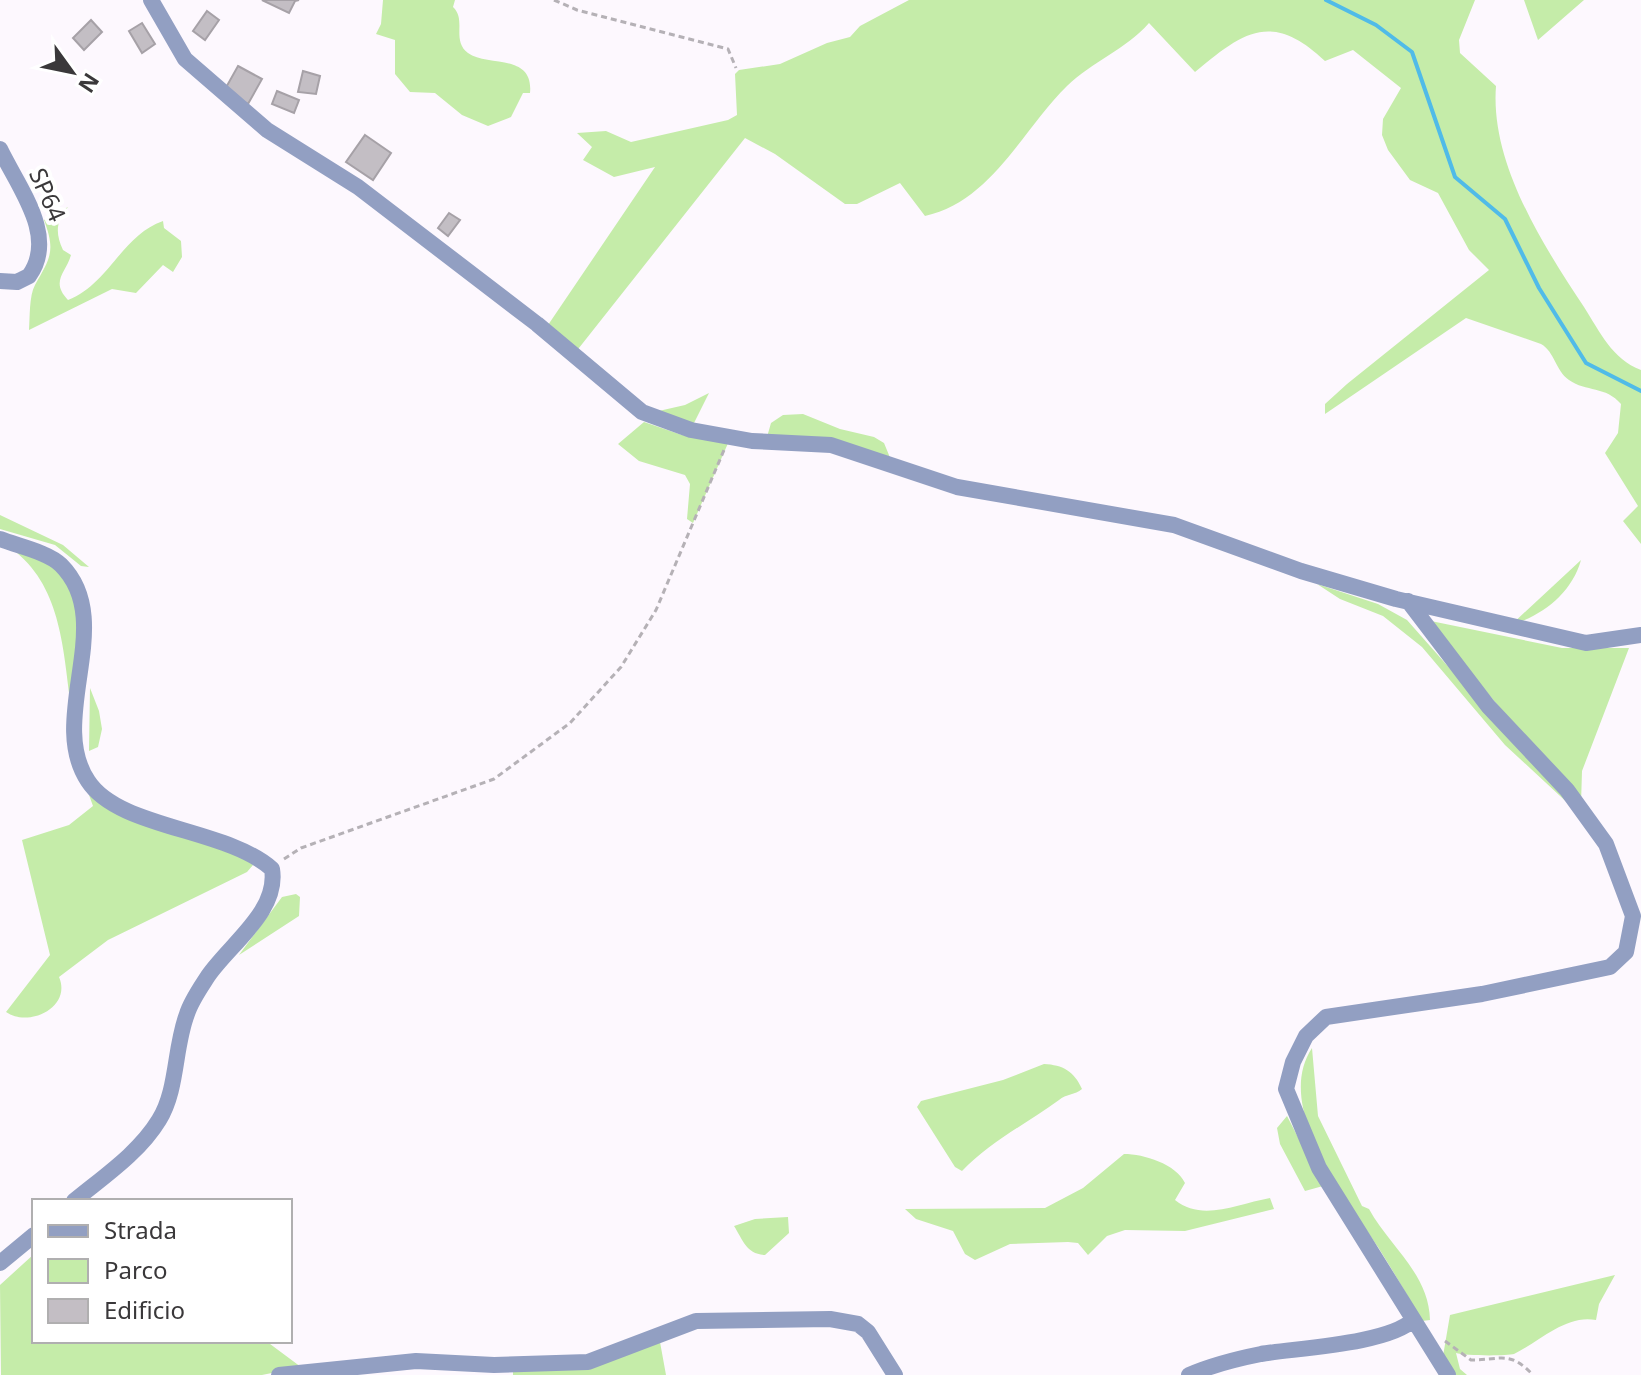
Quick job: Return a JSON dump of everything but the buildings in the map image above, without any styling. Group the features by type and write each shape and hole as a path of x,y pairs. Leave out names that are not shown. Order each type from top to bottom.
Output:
{"street":[{"path":"151,0 185,59 267,130 358,187 537,324 642,412 691,430 831,445 957,487 1174,525 1301,571 1408,601 1586,643 1641,635"},
{"name":"SP64","path":"0,149 36,224 42,248 29,276 17,282 0,281"},
{"path":"0,539 60,563 79,591 83,625 74,748 88,782 112,802 136,814 245,849 272,869 271,896 209,976 187,1012 168,1103 158,1123 126,1158 76,1199"},
{"path":"1408,601 1488,706 1567,790 1606,844 1633,916 1626,952 1610,967 1482,994 1326,1017 1306,1036 1293,1062 1286,1089 1319,1168 1448,1375"},
{"path":"0,1263 32,1237"},
{"path":"279,1375 416,1361 494,1365 588,1362 696,1321 830,1319 858,1324 868,1332 895,1375"},
{"path":"1189,1375 1247,1357 1366,1339 1413,1320"}],"path":[{"path":"554,0 692,42 728,49 736,68"},
{"path":"272,869 301,848 494,779 570,723 621,667 656,610 727,436"},
{"path":"1422,1335 1446,1341 1471,1360 1517,1359 1533,1375"}],"green space":[{"path":"383,0 455,0 453,7 459,18 463,48 476,57 517,66 529,80 530,93 523,93 511,117 488,126 462,115 435,93 410,92 395,74 395,40 376,34 381,24"},
{"path":"909,0 1475,0 1459,40 1460,53 1496,86 1496,115 1501,144 1522,202 1601,335 1622,359 1641,370 1641,544 1623,521 1638,506 1605,453 1618,433 1621,404 1609,394 1569,380 1541,344 1466,318 1325,414 1325,404 1347,384 1489,270 1469,250 1438,193 1410,180 1388,150 1382,135 1383,119 1401,88 1353,50 1325,61 1306,45 1273,32 1258,32 1244,37 1195,72 1149,23 1130,41 1067,86 1004,162 969,196 925,216 900,183 857,204 845,204 775,154 745,138 575,353 546,328 655,167 614,177 583,160 592,147 577,133 606,131 631,142 728,120 737,115 735,74 739,70 780,64 827,43 850,37 860,26"},
{"path":"1524,0 1584,0 1538,40"},
{"path":"68,207 59,222 58,233 63,250 71,255 60,282 68,300 94,283 137,237 163,221 164,228 181,241 182,257 173,272 163,265 136,293 112,289 29,330 33,290 50,254 50,240 44,220"},
{"path":"709,393 692,427 650,413 685,405"},
{"path":"803,414 840,429 874,437 884,443 891,460 767,437 771,423 783,415"},
{"path":"644,422 682,435 729,441 693,523 687,519 690,484 685,475 639,461 618,444"},
{"path":"0,515 63,545 89,567 81,566 55,545 0,529"},
{"path":"16,552 46,561 61,572 71,588 79,626 71,706 62,643 52,603 31,567"},
{"path":"1581,560 1571,583 1554,602 1534,616 1511,625"},
{"path":"1317,584 1378,604 1407,620 1573,808 1505,745 1422,647 1383,616 1340,599"},
{"path":"1426,620 1562,648 1629,648 1582,771 1581,804"},
{"path":"90,688 102,729 98,747 89,751"},
{"path":"89,795 111,811 243,857 253,865 247,872 108,940 59,977 59,997 46,1012 26,1018 15,1016 6,1012 50,955 22,840 69,825 93,806"},
{"path":"296,894 300,897 299,916 239,955 282,897"},
{"path":"1312,1048 1318,1116 1362,1206 1369,1209 1416,1275 1428,1304 1430,1320 1422,1321 1318,1151 1301,1097 1302,1071"},
{"path":"1044,1064 1067,1070 1082,1089 1062,1098 1009,1133 962,1171 955,1167 917,1107 921,1101 1003,1080"},
{"path":"1287,1116 1323,1186 1305,1191 1280,1144 1277,1128"},
{"path":"1124,1154 1150,1158 1174,1170 1185,1183 1175,1200 1185,1206 1197,1210 1220,1210 1270,1198 1274,1209 1185,1231 1125,1230 1107,1236 1088,1255 1078,1243 1010,1244 975,1260 965,1254 953,1231 916,1219 905,1209 1045,1208 1083,1188"},
{"path":"788,1217 789,1233 765,1255 749,1249 734,1226 755,1219"},
{"path":"32,1256 32,1343 269,1343 301,1367 262,1375 1,1375 0,1285"},
{"path":"1615,1275 1599,1304 1596,1320 1585,1319 1563,1325 1514,1354 1456,1353 1460,1369 1467,1375 1454,1375 1443,1356 1450,1315"},
{"path":"660,1342 666,1375 513,1375 513,1367 595,1365"}],"waterway":[{"path":"1326,0 1376,25 1412,52 1455,177 1505,219 1539,288 1586,363 1641,391"}]}
